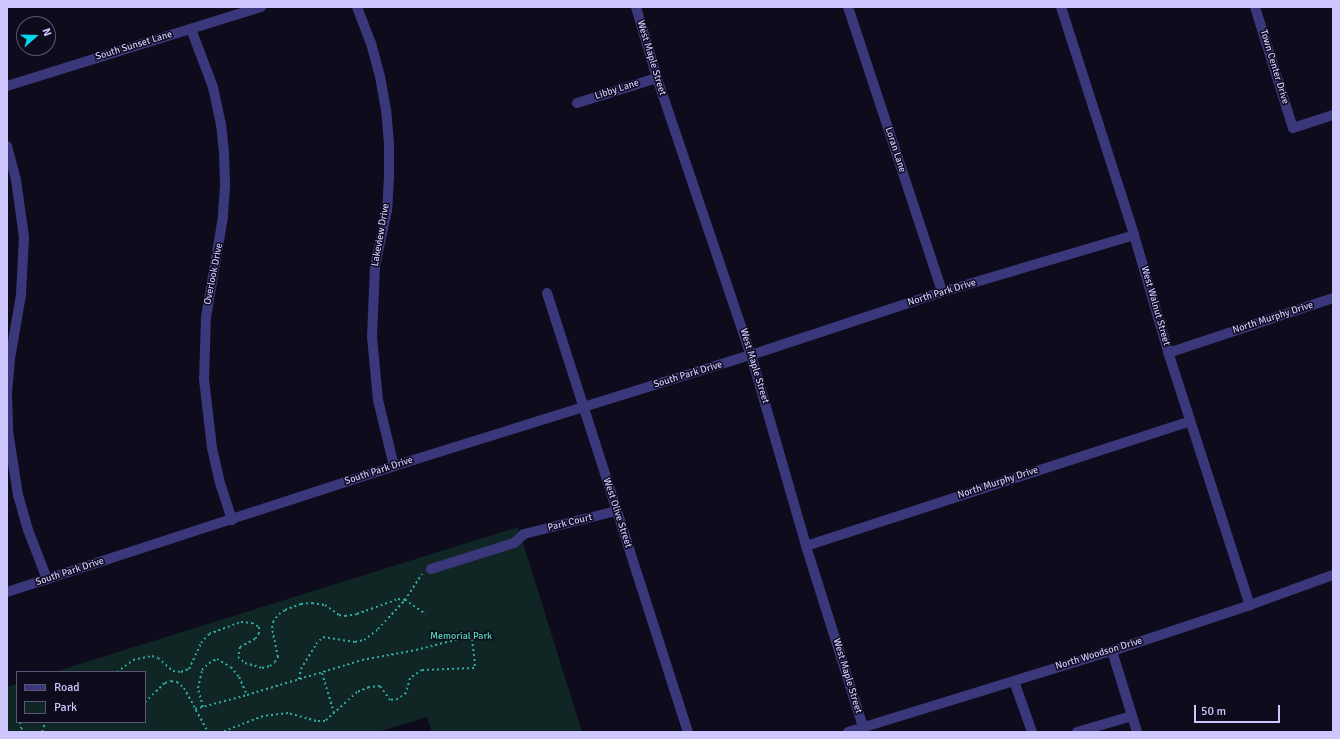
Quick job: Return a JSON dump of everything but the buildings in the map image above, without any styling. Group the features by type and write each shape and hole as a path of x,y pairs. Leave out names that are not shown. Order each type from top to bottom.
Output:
{"street":[{"name":"South Sunset Lane","path":"7,86 261,7"},
{"name":"Lakeview Drive","path":"357,7 371,43 380,76 386,109 389,142 389,176 386,210 375,266 372,305 372,337 378,400 394,466"},
{"name":"West Maple Street","path":"636,7 657,78 751,355 806,546 863,727"},
{"name":"Loran Lane","path":"848,7 942,292"},
{"name":"West Walnut Street","path":"1061,7 1134,235 1168,352 1250,605"},
{"name":"Town Center Drive","path":"1255,7 1292,128 1333,115"},
{"name":"Overlook Drive","path":"191,29 212,87 220,124 224,155 223,217 206,318 204,379 212,448 221,486 232,520"},
{"name":"Libby Lane","path":"577,103 657,78"},
{"path":"7,146 16,180 24,237 21,295 10,329 7,395 8,431 12,467 28,530 47,579"},
{"name":"North Park Drive","path":"751,355 942,292 1134,235"},
{"name":"West Olive Street","path":"547,292 582,407 688,732"},
{"name":"North Murphy Drive","path":"1168,352 1333,298"},
{"name":"South Park Drive","path":"7,592 394,466 751,355"},
{"name":"North Murphy Drive","path":"806,546 1190,421"},
{"name":"Park Court","path":"431,569 514,543 524,534 616,511"},
{"name":"North Woodson Drive","path":"848,732 1112,651 1250,605 1333,575"},
{"path":"1112,651 1137,732"},
{"path":"1014,681 1032,732"},
{"path":"1077,732 1132,716"}],"path":[{"path":"299,679 300,669 316,644 324,638 355,642 364,640 378,629 405,600 426,567 431,569"},
{"path":"118,671 133,660 152,656 158,658 173,671 181,672 189,668 201,643 209,634 241,622 252,623 259,627 260,633 255,639 240,647 238,657 244,663 262,668 275,662 278,657 272,628 276,618 285,610 301,604 312,603 325,605 331,610 345,616 357,614 398,599 405,600 426,614"},
{"path":"195,709 248,696 362,660 416,650 470,636 472,639 475,664 474,668 422,670 410,678 406,693 398,699 390,700 380,686 369,687 357,692 325,721 288,713 263,716 222,732"},
{"path":"203,707 198,688 202,670 209,663 217,659 231,667 239,677 248,696"},
{"path":"322,673 334,713"},
{"path":"146,701 165,683 171,681 177,682 184,688 208,732"},
{"path":"20,723 21,728 25,732"}],"green space":[{"name":"Memorial Park","path":"518,527 582,732 432,732 427,717 378,732 7,732 7,687 16,684 16,723 146,723 146,671 57,671"}]}
